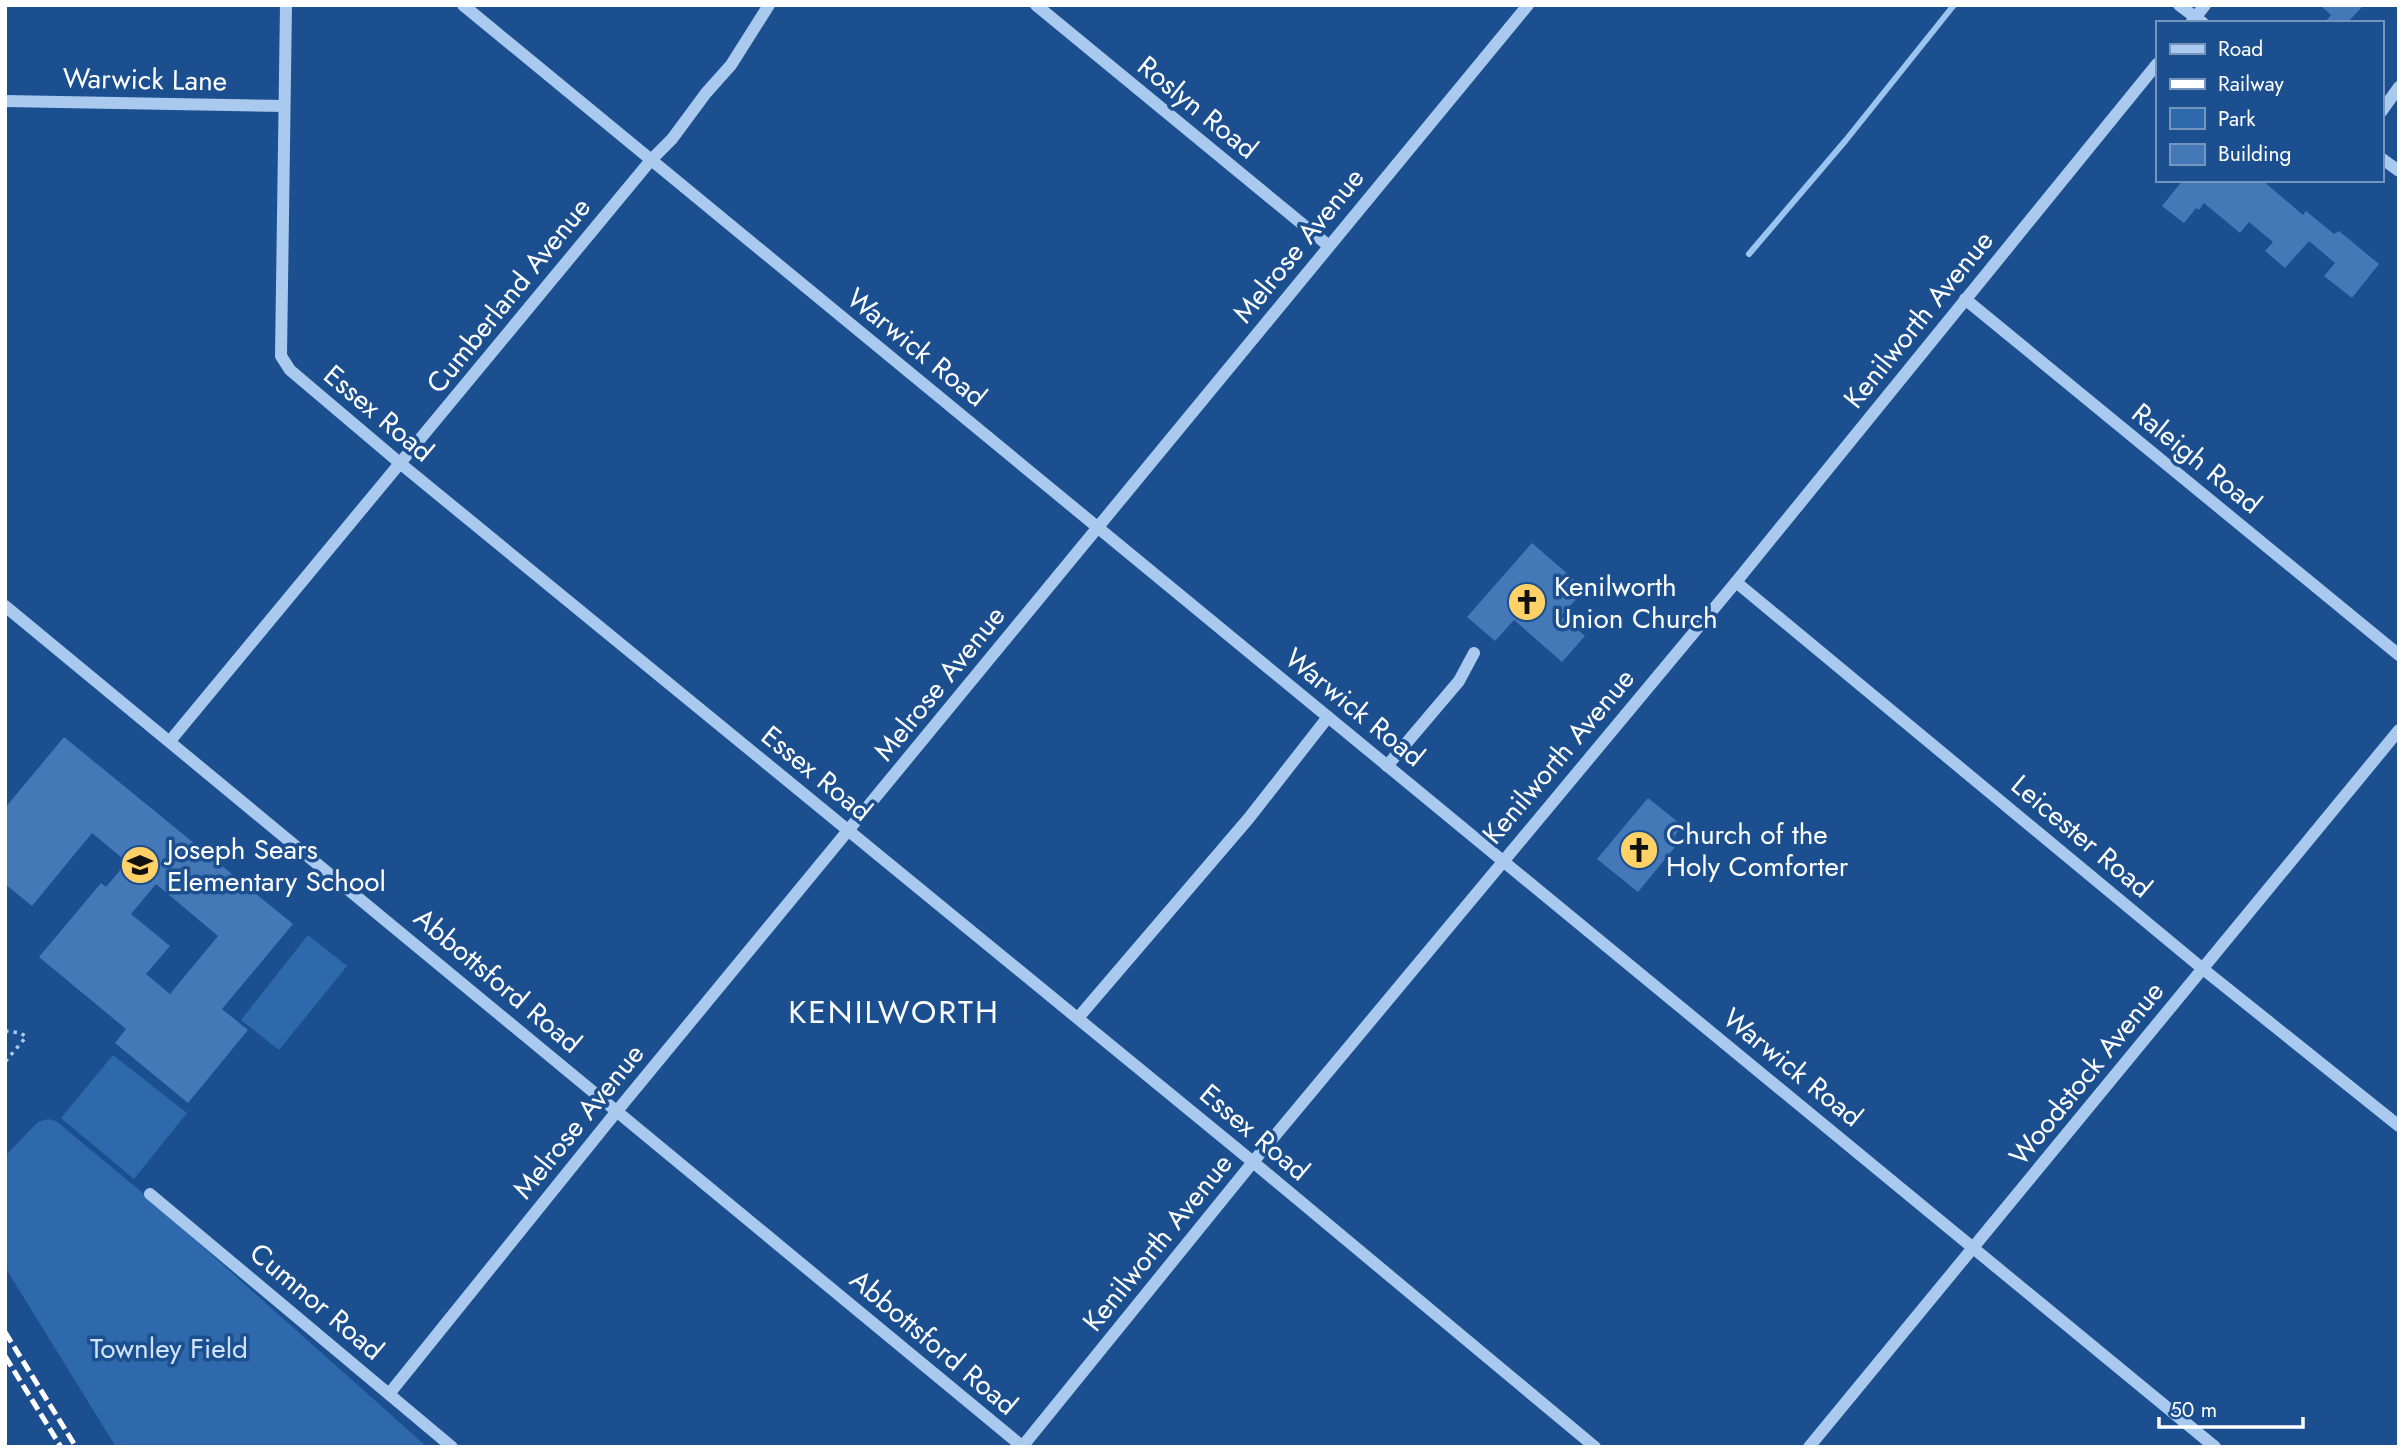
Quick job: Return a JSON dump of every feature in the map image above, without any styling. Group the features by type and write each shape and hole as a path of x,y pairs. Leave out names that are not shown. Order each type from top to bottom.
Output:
{"street":[{"name":"Essex Road","path":"286,5 281,355 290,370 1253,1162 1595,1447"},
{"name":"Warwick Road","path":"463,5 2216,1447"},
{"name":"Cumberland Avenue","path":"170,741 651,160 671,141 706,93 731,65 769,5"},
{"name":"Roslyn Road","path":"1036,5 1329,246"},
{"name":"Melrose Avenue","path":"389,1394 617,1111 1528,5"},
{"path":"2179,5 2196,21 2205,5"},
{"name":"Kenilworth Avenue","path":"1023,1447 1253,1162 1736,582 2156,65"},
{"path":"2383,109 2399,87"},
{"name":"Warwick Lane","path":"5,101 284,106"},
{"path":"2383,159 2399,171"},
{"name":"Raleigh Road","path":"1965,299 2399,655"},
{"name":"Leicester Road","path":"1736,582 2203,969 2399,1126"},
{"name":"Abbottsford Road","path":"5,606 1023,1447"},
{"path":"1387,765 1460,681 1474,653"},
{"path":"1077,1018 1249,818 1328,717"},
{"name":"Woodstock Avenue","path":"1809,1447 2399,730"},
{"name":"Cumnor Road","path":"150,1194 452,1447"}],"path":[{"path":"5,1031 21,1033 26,1037 5,1062"}],"green space":[{"path":"308,935 347,966 279,1050 241,1020"},
{"path":"113,1055 187,1113 134,1179 61,1118"},
{"name":"Townley Field","path":"48,1119 56,1121 138,1189 427,1447 116,1447 5,1267 5,1156 38,1122"}],"building":[{"path":"2320,5 2364,5 2349,21 2326,21 2331,15"},
{"path":"2181,182 2264,182 2303,215 2306,211 2334,234 2339,231 2379,264 2352,298 2324,276 2335,263 2309,241 2285,268 2265,251 2273,242 2249,222 2240,233 2204,203 2199,210 2196,208 2184,223 2162,206"},
{"name":"Kenilworth Union Church","path":"1532,543 1585,589 1561,616 1585,636 1562,662 1514,620 1495,641 1467,617"},
{"path":"64,737 293,924 222,1009 248,1030 188,1103 115,1043 126,1029 39,957 101,883 106,887 127,862 92,833 32,906 5,884 5,808","holes":["156,884 218,936 170,994 146,974 170,946 131,914"]},
{"name":"Church of the Holy Comforter","path":"1648,798 1683,826 1674,836 1680,841 1638,892 1597,859"}],"waterway":[{"path":"1749,254 1846,140 1954,5"}],"railway":[{"path":"5,1332 76,1447"},
{"path":"5,1356 61,1447"}],"place":[{"name":"Kenilworth Union Church","path":"1527,602"},
{"name":"Church of the Holy Comforter","path":"1639,850"},
{"name":"Joseph Sears Elementary School","path":"140,865"}],"district":[{"name":"KENILWORTH","path":"894,1012"}]}
